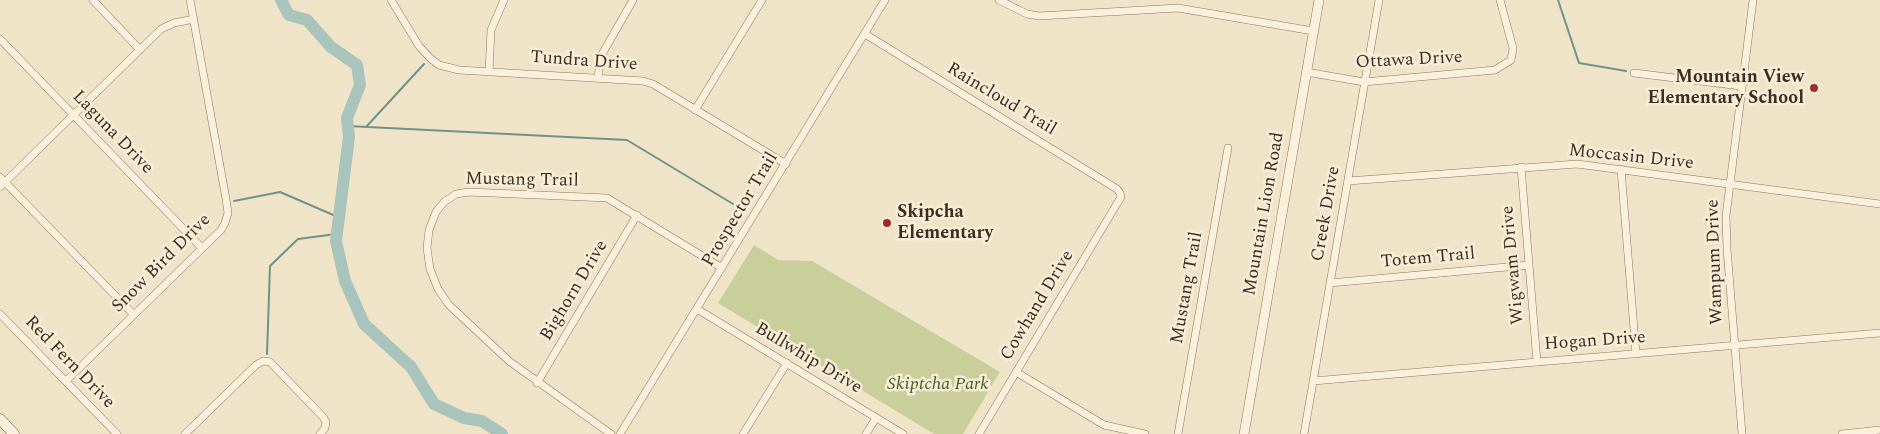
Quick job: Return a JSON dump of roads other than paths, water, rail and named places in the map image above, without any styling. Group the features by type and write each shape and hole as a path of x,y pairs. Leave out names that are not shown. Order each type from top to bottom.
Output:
{"main road":[{"path":"0,419 14,434"}],"street":[{"path":"92,0 140,50"},
{"name":"Snow Bird Drive","path":"66,381 221,230 228,213 190,0"},
{"name":"Tundra Drive","path":"391,0 419,46 430,58 449,69 598,77 642,81 653,84 786,164"},
{"path":"489,72 491,30 504,0"},
{"path":"598,77 601,56 633,0"},
{"path":"695,110 762,0"},
{"name":"Prospector Trail","path":"620,434 886,0"},
{"path":"999,0 1011,8 1039,16 1178,8 1313,31"},
{"path":"1011,8 1014,0"},
{"name":"Mountain Lion Road","path":"1244,434 1319,0"},
{"name":"Creek Drive","path":"1304,434 1379,0"},
{"name":"Ottawa Drive","path":"1306,72 1364,82 1495,70 1512,60 1513,48 1500,0"},
{"name":"Wampum Drive","path":"1742,434 1727,249 1729,184 1753,0"},
{"path":"133,314 2,182 74,116 161,29 174,23 194,20"},
{"name":"Raincloud Trail","path":"865,34 1109,184 1120,193"},
{"name":"Laguna Drive","path":"0,39 202,248"},
{"path":"1634,73 1741,86"},
{"name":"Mustang Trail","path":"1178,434 1228,148"},
{"name":"Moccasin Drive","path":"1348,181 1577,164 1880,204"},
{"name":"Wigwam Drive","path":"1521,167 1537,362"},
{"path":"1621,169 1636,354"},
{"name":"Mustang Trail","path":"611,434 537,383 449,305 438,289 430,269 427,248 429,230 436,212 444,202 456,194 469,192 607,198 722,268"},
{"name":"Cowhand Drive","path":"979,434 1121,197 1120,193"},
{"name":"Bighorn Drive","path":"537,383 637,215"},
{"name":"Totem Trail","path":"1330,283 1529,265"},
{"name":"Bullwhip Drive","path":"697,309 903,434"},
{"name":"Red Fern Drive","path":"0,314 117,434"},
{"name":"Hogan Drive","path":"1313,381 1880,333"},
{"path":"185,434 256,364 263,361 270,362 323,417 326,422 325,428 320,434"},
{"path":"743,434 787,363"},
{"path":"1016,372 1104,425 1145,434"},
{"path":"866,434 876,418"},
{"path":"1842,434 1880,430"}],"waterway":[{"path":"281,0 289,15 307,20 331,47 357,65 360,85 347,118 349,137 336,241 345,281 364,324 411,367 434,404 464,418 482,421 502,434"},
{"path":"1558,0 1579,63 1626,71"},
{"path":"366,127 424,64"},
{"path":"348,126 627,140 743,210"},
{"path":"234,201 280,192 338,217"},
{"path":"267,354 270,266 298,239 336,234"}],"place":[{"name":"Mountain View Elementary School","path":"1814,88"},
{"name":"Skipcha Elementary","path":"887,223"}],"park label":[{"name":"Skiptcha Park","path":"938,385"}]}
